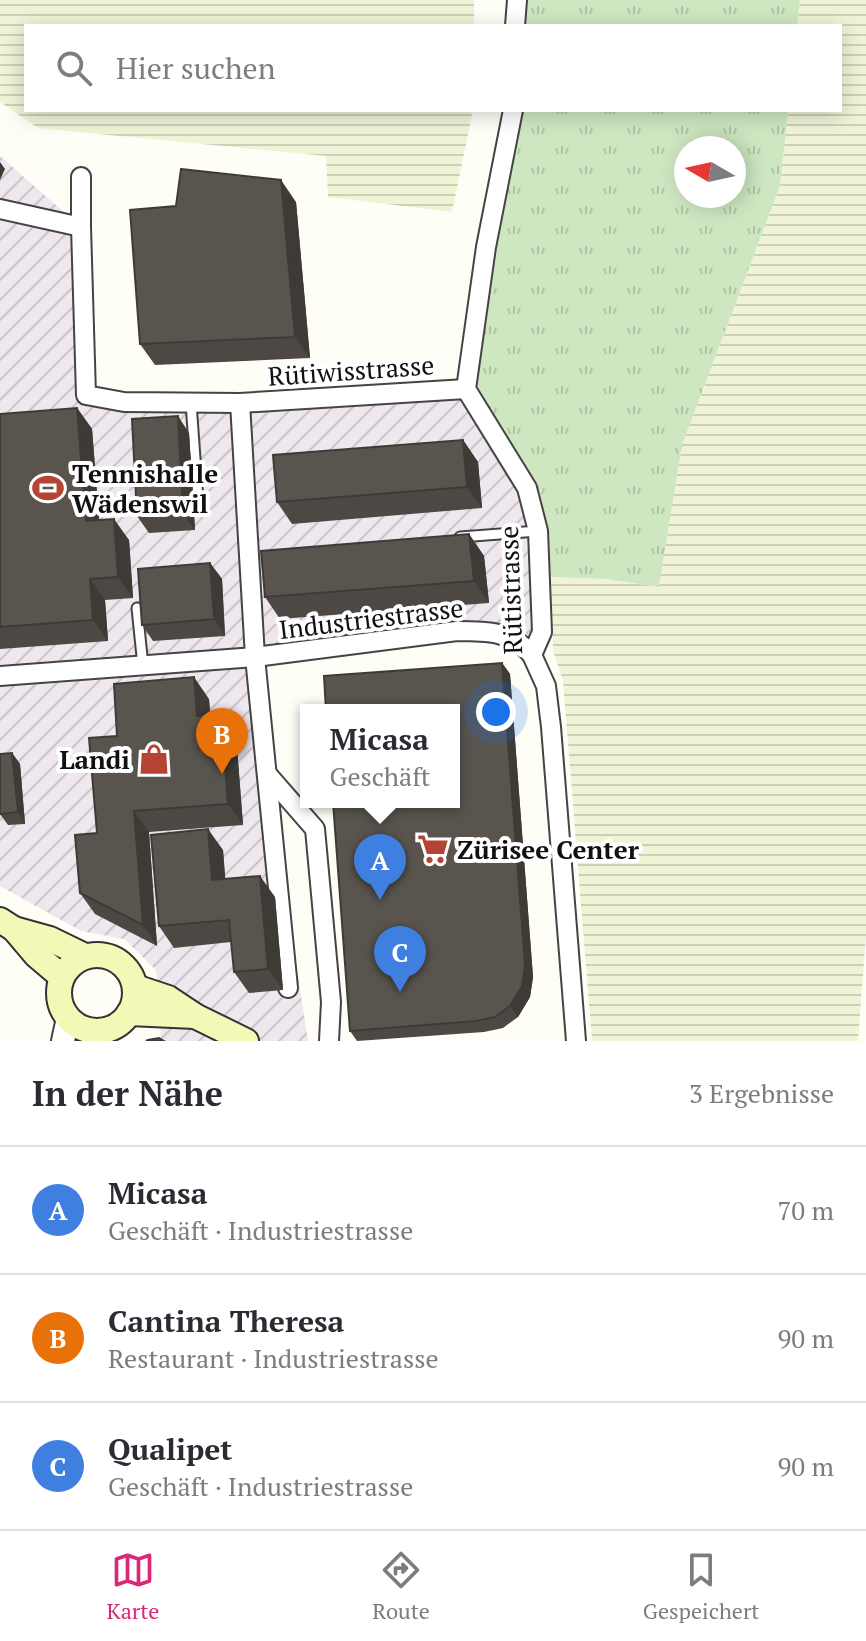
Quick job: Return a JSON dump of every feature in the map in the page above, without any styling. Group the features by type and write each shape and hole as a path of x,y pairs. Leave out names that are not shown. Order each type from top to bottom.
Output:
{"main road":[{"path":"7,924 50,939 85,956"},
{"path":"7,924 62,977"},
{"path":"100,954 114,958 130,973 135,987 129,1013 116,1025 96,1036 82,1028 65,1029 60,1003 62,977 71,964 85,956 100,954"},
{"path":"135,987 168,998 195,1016 246,1041"},
{"path":"129,1013 195,1016"}],"street":[{"path":"515,24 517,0"},
{"path":"466,389 486,247 513,112"},
{"name":"Rütiwisstrasse","path":"81,177 86,395 124,402 240,403 466,389"},
{"path":"0,209 81,227"},
{"name":"Rütistrasse","path":"466,389 527,488 538,531 542,632 532,655 546,686 551,727 576,1041"},
{"name":"Rütiwisstrasse","path":"240,403 255,657"},
{"name":"Industriestrasse","path":"0,676 255,657 457,631 507,635 522,643 532,655"},
{"name":"Industriestrasse","path":"255,657 288,988"},
{"path":"267,774 315,829 331,1002 329,1041"}],"lane":[{"path":"191,403 198,500"},
{"path":"451,538 538,531"},
{"path":"137,608 143,666"}],"shaded area":[{"path":"0,156 81,227 86,395 124,402 466,389 527,488 538,531 532,655 507,635 256,658 267,774 308,1041 161,1041 156,970 124,939 81,931 0,886"}],"green space":[{"path":"0,0 474,0 474,24 24,24 24,112 473,112 452,212 328,197 326,156 38,128 0,102"},
{"path":"517,0 800,0 797,24 515,24"},
{"path":"800,0 866,0 866,935 858,1041 592,1041 563,681 553,651 551,577 606,579 659,587 682,445 780,186 788,112 842,112 842,24 797,24"},
{"path":"513,112 788,112 780,186 682,445 659,587 606,579 551,577 541,562 527,488 466,389"}],"building":[{"path":"181,169 281,180 295,337 140,344 130,210 176,206"},
{"name":"Tennishalle Wädenswil","path":"77,408 86,521 114,519 118,577 90,579 93,620 0,627 0,414"},
{"path":"178,416 183,514 137,516 132,419"},
{"path":"463,440 467,487 277,502 273,455"},
{"path":"469,534 474,581 265,597 261,551"},
{"path":"210,563 214,619 142,625 138,569"},
{"name":"Zürisee Center","path":"502,663 525,965 522,986 510,1006 495,1017 350,1031 333,808 460,808 460,704 326,704 324,676"},
{"path":"194,677 197,716 221,714 228,804 134,811 143,925 80,893 75,835 97,833 89,738 117,736 114,684"},
{"path":"12,753 18,812 0,814 0,754"},
{"path":"208,829 212,880 260,876 268,969 234,972 229,920 159,926 151,835"}],"place":[{"name":"Tennishalle Wädenswil","path":"48,488"},
{"name":"Landi","path":"154,759"},
{"name":"Cantina Theresa","path":"222,774"},
{"name":"Zürisee Center","path":"433,849"},
{"name":"Micasa","path":"380,900"},
{"name":"Qualipet","path":"400,992"}]}
